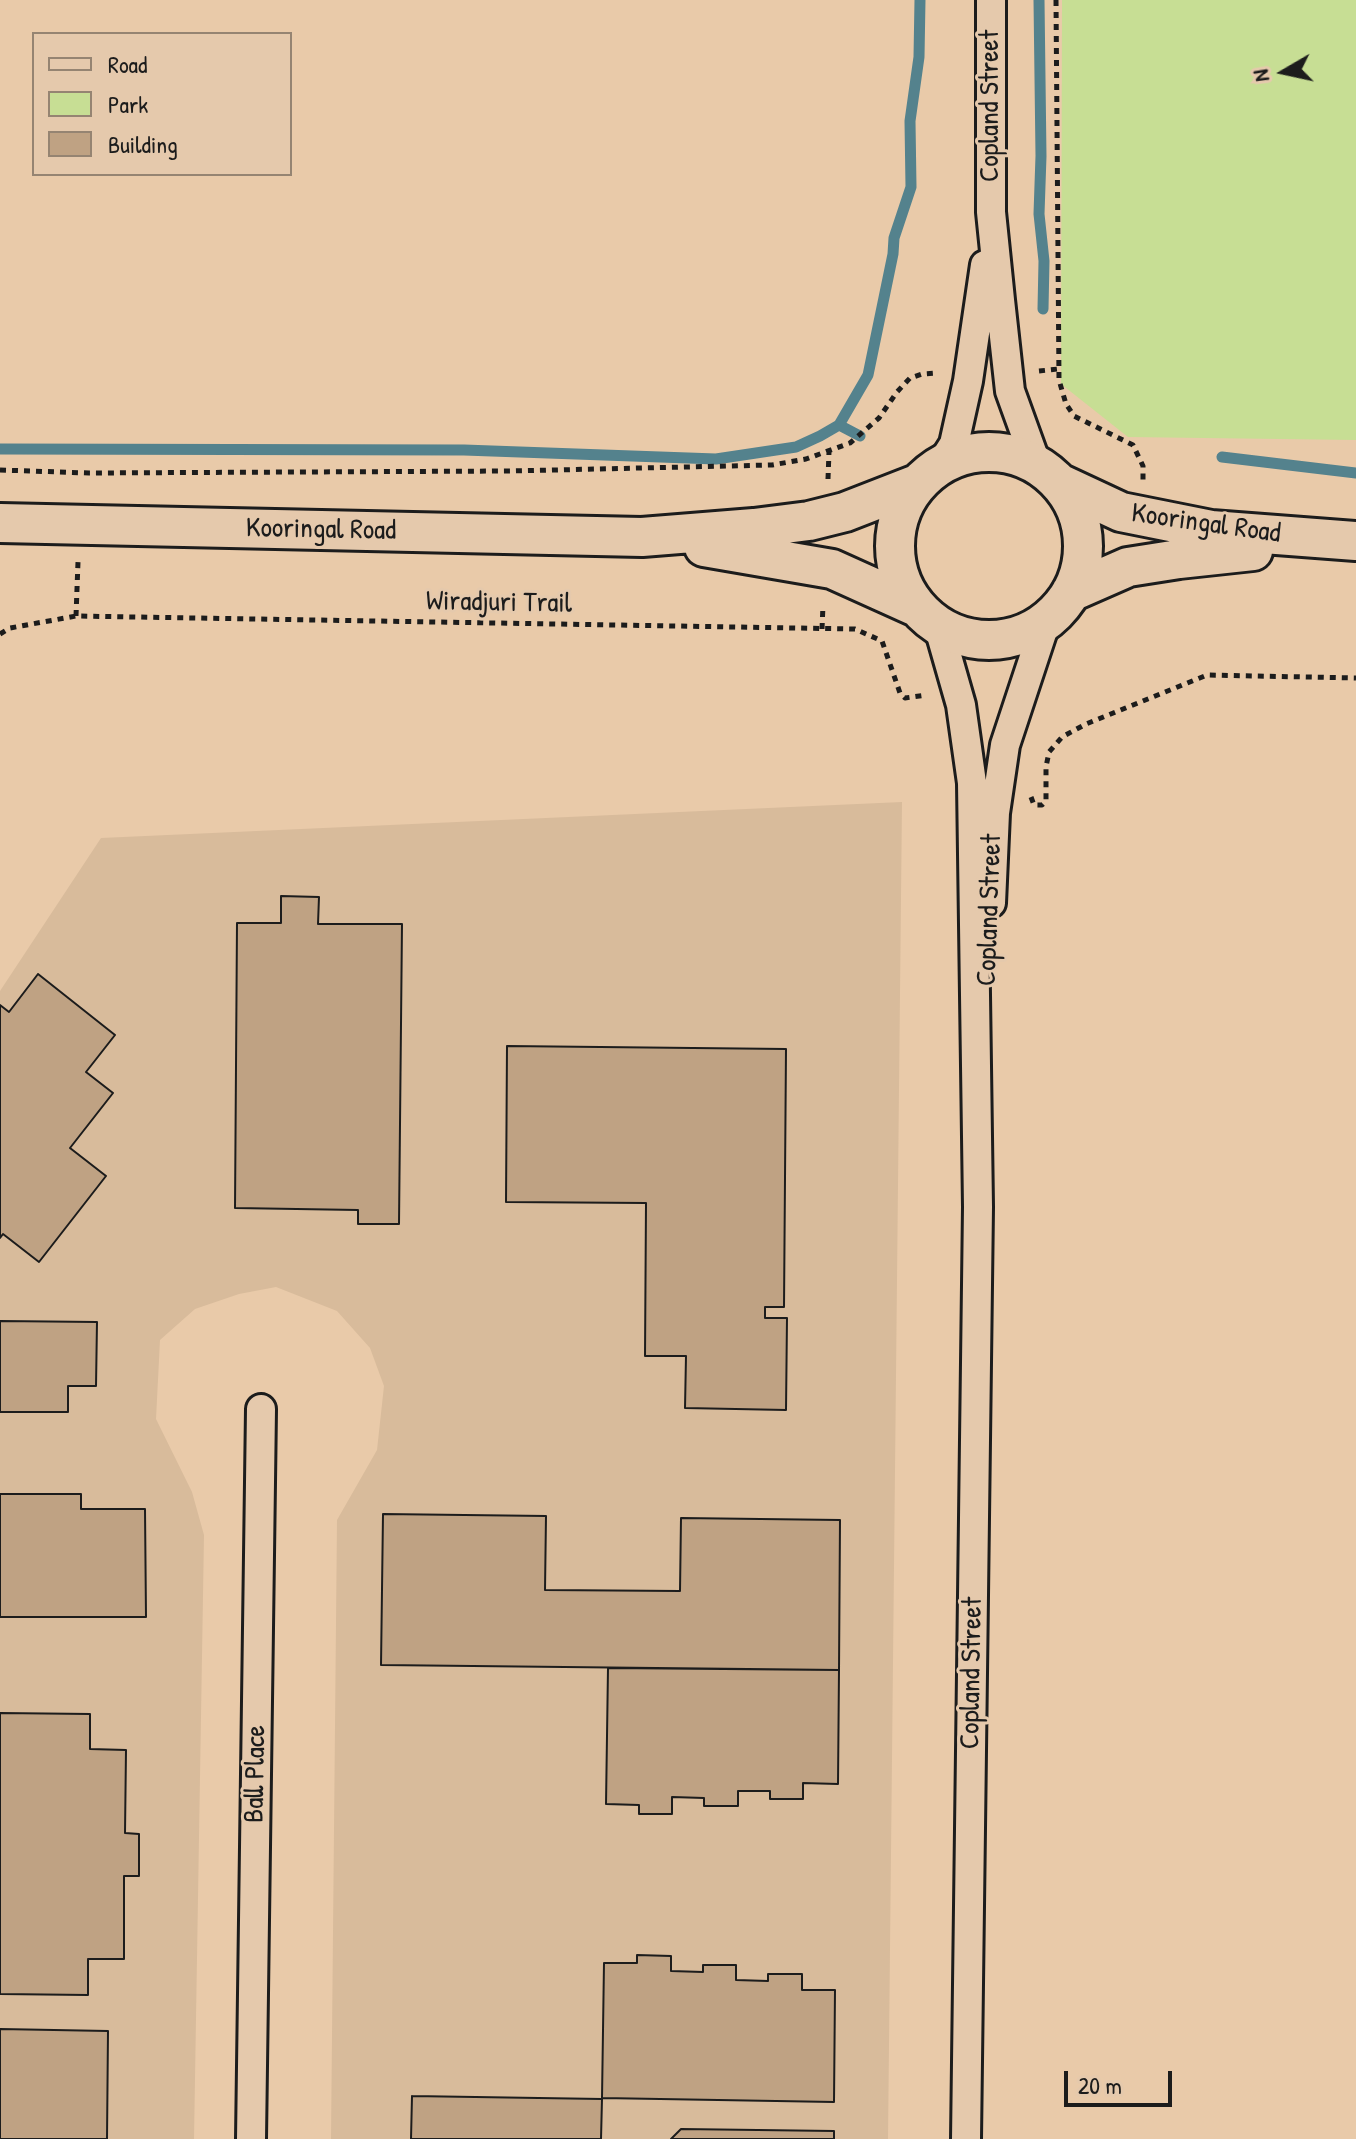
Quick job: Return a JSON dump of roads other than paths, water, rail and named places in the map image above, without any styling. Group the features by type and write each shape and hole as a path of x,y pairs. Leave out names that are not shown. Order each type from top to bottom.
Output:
{"main road":[{"path":"1004,452 1048,474 1078,513 1084,547 1078,580 1061,609 1036,629 1005,641 970,640 926,617 899,576 894,545 900,513 929,474 971,453 1004,452"},
{"name":"Kooringal Road","path":"0,523 642,537 809,521 845,512 929,474"},
{"name":"Kooringal Road","path":"1048,474 1121,512 1136,516 1211,530 1356,541"},
{"name":"Kooringal Road","path":"642,537 832,569 926,617"},
{"name":"Kooringal Road","path":"1071,592 1128,567 1179,559 1233,552 1356,548"}],"street":[{"name":"Copland Street","path":"991,0 991,212 1010,391 1048,474"},
{"name":"Copland Street","path":"929,474 954,444 970,373 991,212"},
{"name":"Copland Street","path":"926,617 961,705 972,783 978,1207 966,2139"},
{"name":"Copland Street","path":"978,1207 995,813 1005,745 1046,621"},
{"name":"Ball Place","path":"251,2139 261,1409"}],"waterway":[{"path":"0,449 464,450 716,459 796,447 820,436 839,425 868,375 894,238 911,187 910,121 919,57 920,0"},
{"path":"1039,0 1039,214 1044,261 1043,309"},
{"path":"839,425 860,436"},
{"path":"1222,457 1356,473"}]}
